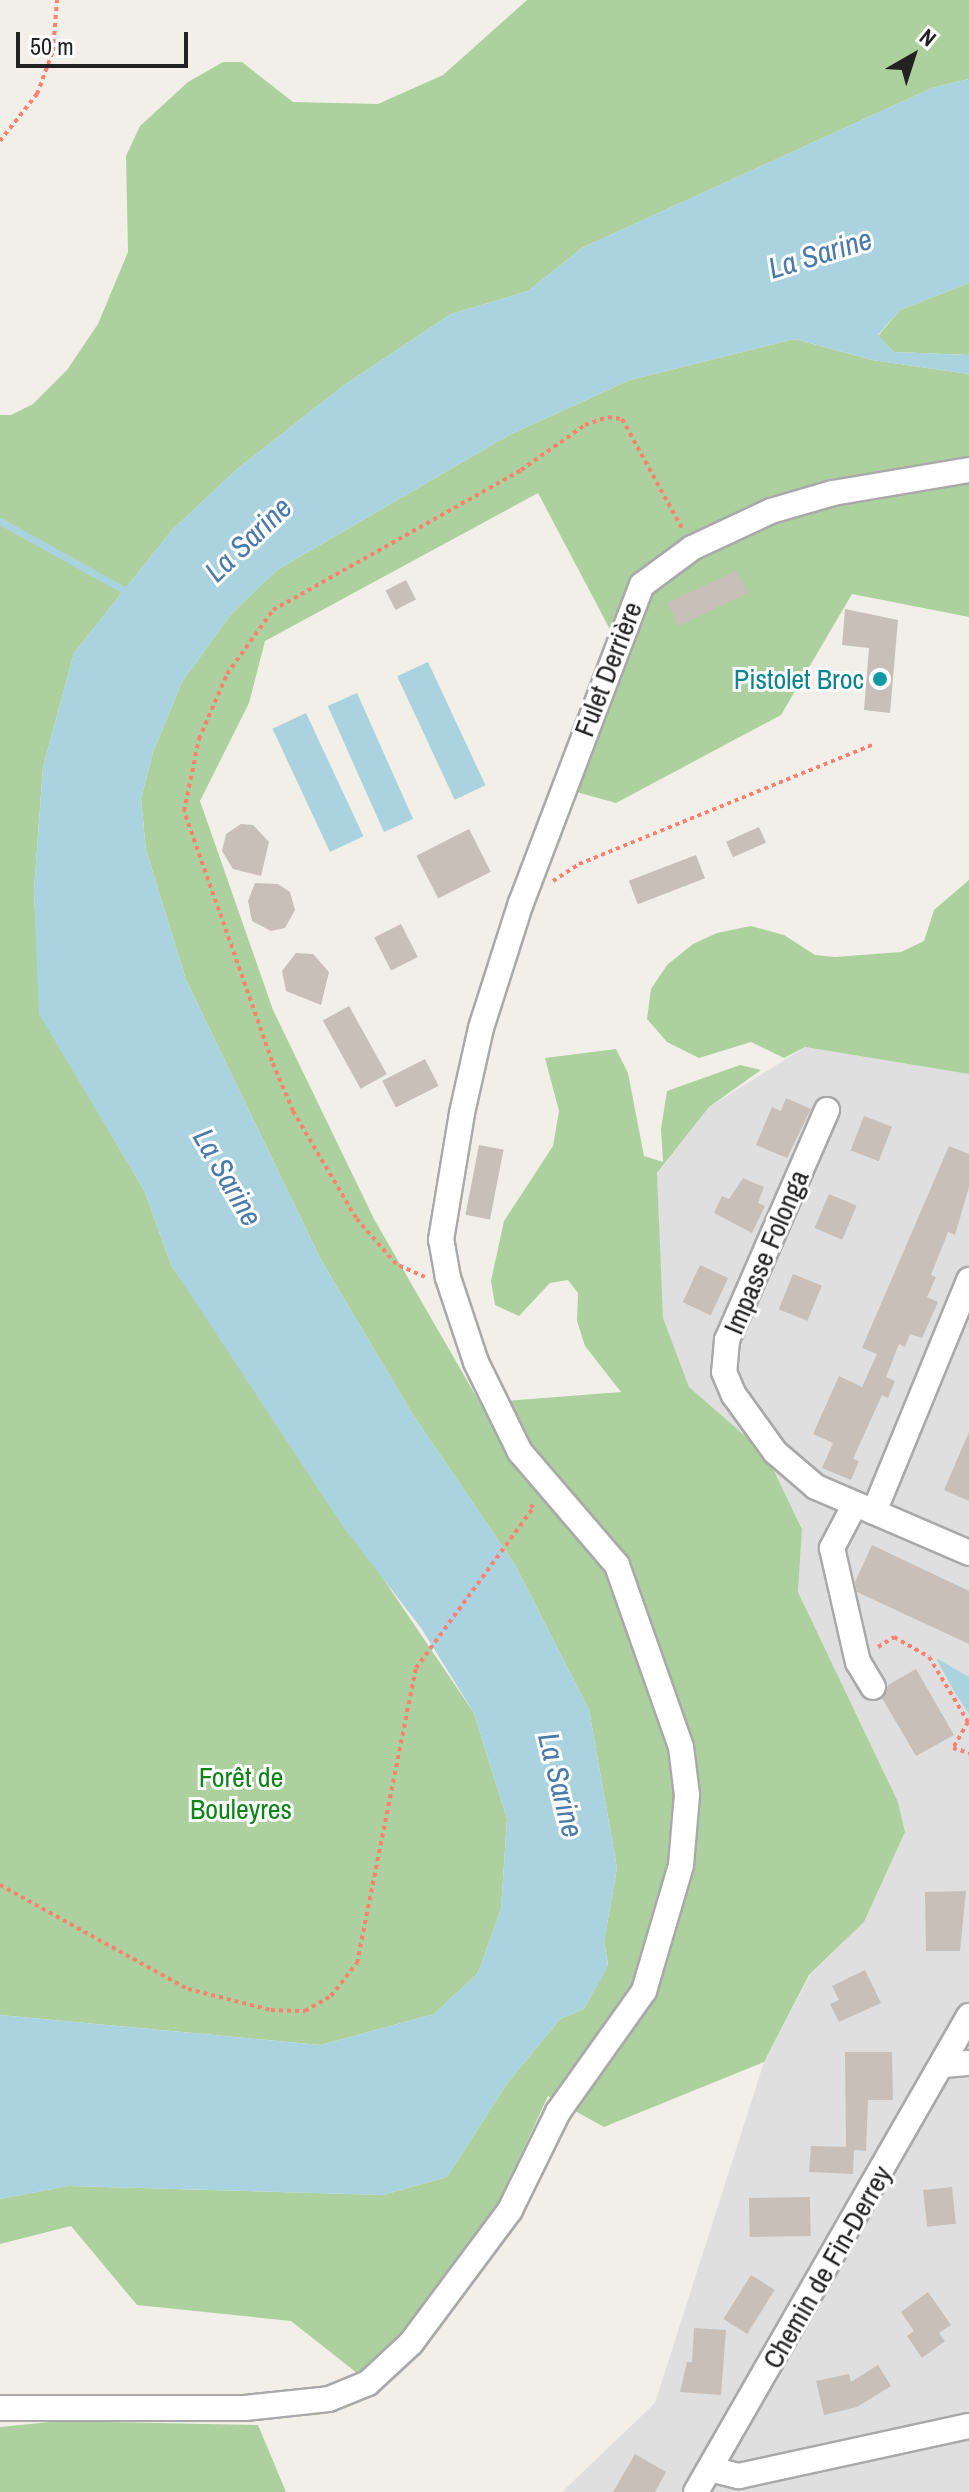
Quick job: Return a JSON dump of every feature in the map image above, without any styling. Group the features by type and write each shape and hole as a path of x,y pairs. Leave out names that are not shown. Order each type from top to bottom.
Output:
{"street":[{"name":"Fulet Derrière","path":"0,2408 258,2408 329,2399 368,2383 411,2343 510,2210 558,2112 651,1976 681,1865 687,1795 681,1747 626,1582 605,1548 534,1472 507,1431 448,1278 441,1226 459,1129 481,1028 521,903 629,610 650,576 692,548 738,524 833,493 969,470"},
{"name":"Impasse Folonga","path":"827,1110 727,1340 724,1372 734,1395 775,1452 816,1487 969,1553"},
{"path":"873,1687 858,1660 832,1548 864,1508 969,1280"},
{"name":"Chemin de Fin-Derrey","path":"696,2492 957,2064 969,2016"},
{"path":"710,2469 739,2476 969,2426"}],"path":[{"path":"0,141 37,94 53,51 57,0"},
{"path":"448,1278 421,1276 383,1253 356,1218 293,1111 184,811 199,739 227,674 273,610 521,470 585,425 608,417 622,419 692,548"},
{"path":"521,903 579,864 875,744"},
{"path":"0,1885 35,1900 152,1972 217,1997 271,2010 305,2011 331,1996 357,1963 416,1668 515,1533"},
{"path":"858,1660 894,1637 929,1657 968,1722 953,1748 969,1753"}],"shaded area":[{"path":"805,1047 969,1074 969,2492 562,2492 655,2403 764,2062 810,1975 864,1922 905,1832 898,1802 798,1592 802,1528 766,1454 689,1387 662,1316 657,1174 709,1107"}],"green space":[{"name":"Forêt de Bouleyres","path":"527,0 969,0 969,79 932,88 582,248 528,291 451,314 343,386 236,470 172,530 74,653 43,767 34,890 40,1014 145,1192 171,1265 474,1713 507,1819 501,1909 478,1973 434,2014 321,2045 0,2015 0,415 11,415 33,404 67,370 98,324 128,252 126,156 140,126 188,82 223,62 242,62 293,102 378,104 443,75"},
{"path":"969,283 969,355 894,352 878,336 900,310"},
{"path":"795,339 872,360 969,374 969,617 852,594 781,715 616,803 562,788 614,637 538,493 265,641 249,703 200,801 273,1010 374,1219 480,1403 621,1392 585,1346 577,1321 578,1293 568,1280 550,1283 519,1316 495,1305 491,1281 504,1221 553,1146 559,1111 545,1058 616,1049 628,1073 644,1156 663,1162 661,1129 667,1091 740,1065 761,1070 709,1107 657,1173 663,1318 689,1387 766,1454 802,1529 798,1592 898,1802 905,1832 864,1922 809,1975 764,2062 604,2127 548,2096 473,2258 362,2377 291,2321 137,2305 71,2226 0,2244 0,2199 68,2186 383,2195 447,2177 506,2085 560,2019 584,2009 608,1965 604,1941 617,1868 589,1710 514,1563 413,1415 321,1260 186,980 146,850 141,799 153,752 182,682 231,614 277,570 509,435 630,380"},
{"path":"969,880 969,1074 805,1047 784,1058 751,1042 699,1058 667,1042 647,1019 651,989 667,965 693,944 717,933 751,926 784,935 815,955 835,957 901,952 924,941 934,910"},
{"path":"60,2421 258,2425 286,2492 0,2492 0,2427"}],"water":[{"name":"La Sarine","path":"969,79 969,283 900,310 878,335 894,352 969,355 969,374 872,360 795,339 630,380 509,435 277,570 231,614 182,682 153,752 141,799 146,850 186,980 321,1260 413,1415 514,1563 589,1710 617,1868 604,1941 608,1966 584,2009 560,2019 506,2085 447,2177 383,2195 69,2186 0,2199 0,2015 321,2045 434,2014 478,1973 501,1909 507,1819 474,1713 421,1628 344,1528 171,1265 145,1192 39,1014 34,890 43,767 74,653 172,530 236,470 343,386 451,314 528,291 582,248 932,88"},
{"path":"428,662 485,785 455,800 397,676"},
{"path":"357,693 413,819 384,832 328,706"},
{"path":"306,713 363,836 330,852 272,729"},
{"path":"936,1658 969,1677 969,1714 954,1691"}],"building":[{"path":"737,570 748,594 678,626 667,603"},
{"path":"406,580 416,600 395,610 386,590"},
{"name":"Pistolet Broc","path":"845,609 898,620 890,713 864,710 869,648 842,645"},
{"path":"241,824 253,825 269,842 261,876 233,869 222,851 226,834"},
{"path":"759,827 766,843 733,857 726,842"},
{"path":"469,829 491,872 438,899 416,856"},
{"path":"696,855 705,878 638,904 629,881"},
{"path":"255,883 278,884 290,892 295,910 285,928 271,931 252,921 248,901"},
{"path":"401,924 418,957 391,971 374,938"},
{"path":"296,953 313,954 329,972 321,1005 286,991 282,971"},
{"path":"349,1006 387,1074 361,1089 323,1021"},
{"path":"425,1059 439,1086 396,1108 382,1081"},
{"path":"786,1098 811,1109 787,1158 756,1145 772,1107 781,1111"},
{"path":"864,1116 892,1127 879,1161 851,1151"},
{"path":"479,1145 504,1150 490,1219 465,1215"},
{"path":"949,1146 969,1154 969,1187 955,1235 948,1232 931,1275 936,1277 927,1297 938,1302 922,1338 910,1334 905,1347 899,1344 886,1377 895,1381 888,1398 882,1395 853,1459 859,1461 851,1480 822,1468 833,1443 813,1434 839,1376 862,1387 877,1354 862,1348"},
{"path":"743,1178 764,1187 758,1203 765,1206 752,1233 714,1213 722,1196 729,1199"},
{"path":"829,1194 857,1206 842,1240 815,1228"},
{"path":"700,1265 728,1278 711,1315 683,1302"},
{"path":"793,1274 822,1286 808,1321 779,1309"},
{"path":"969,1432 969,1501 944,1490"},
{"path":"872,1545 969,1591 969,1644 857,1592 855,1582"},
{"path":"916,1669 954,1735 916,1756 882,1698 888,1685"},
{"path":"966,1891 960,1951 926,1951 925,1892"},
{"path":"865,1970 881,2003 839,2022 830,2004 839,2000 832,1986"},
{"path":"845,2052 892,2052 893,2100 868,2100 866,2151 854,2150 853,2174 809,2172 811,2146 846,2147"},
{"path":"952,2187 956,2224 927,2227 923,2190"},
{"path":"810,2197 811,2236 750,2237 749,2198"},
{"path":"751,2275 775,2290 747,2334 723,2319"},
{"path":"928,2292 951,2325 939,2333 945,2341 922,2358 907,2336 914,2331 901,2312"},
{"path":"694,2328 726,2330 721,2395 680,2392 687,2362 692,2362"},
{"path":"878,2365 891,2386 857,2407 824,2415 816,2381 849,2374 851,2382"},
{"path":"635,2454 666,2472 655,2492 613,2492"}],"waterway":[{"path":"0,521 131,594"}],"place":[{"name":"Pistolet Broc","path":"880,679"}]}
